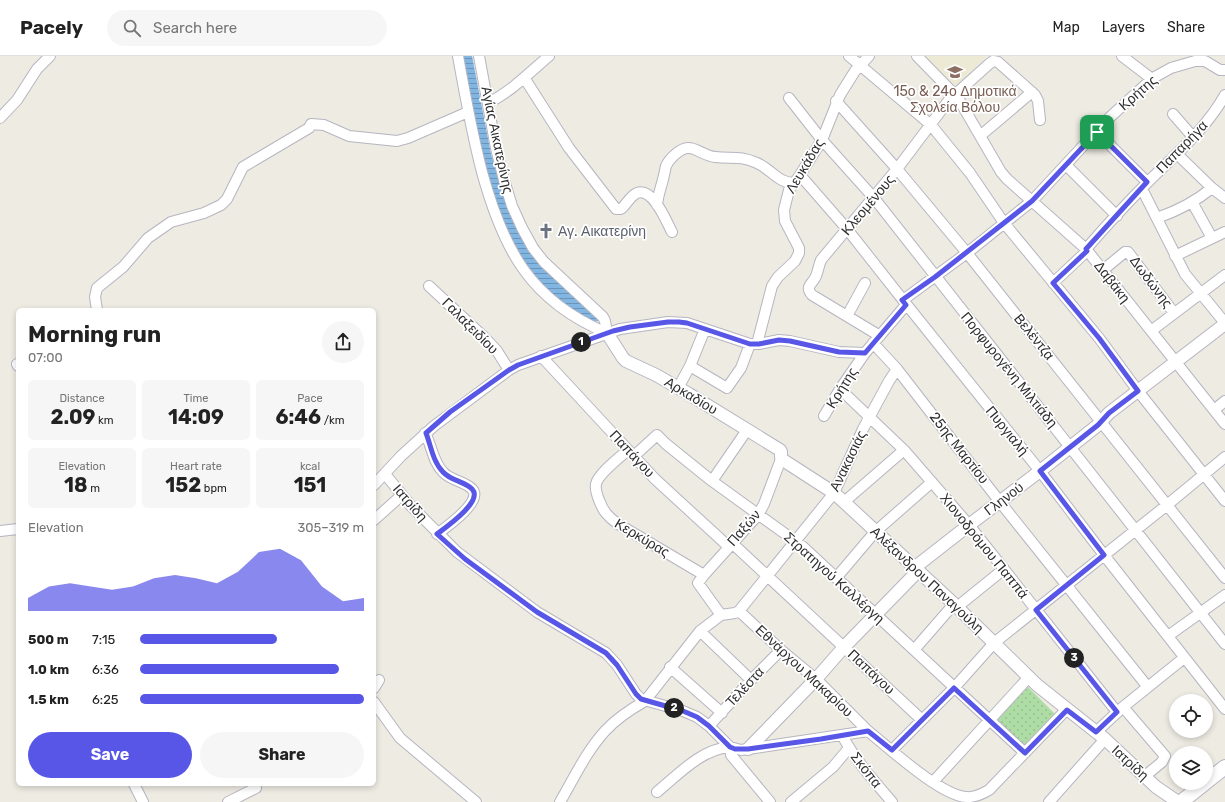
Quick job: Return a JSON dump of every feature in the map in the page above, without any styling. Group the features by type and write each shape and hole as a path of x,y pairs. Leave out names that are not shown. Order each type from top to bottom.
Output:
{"main road":[{"path":"1213,777 1225,768"},
{"path":"1179,802 1196,790"}],"street":[{"path":"0,118 17,100 37,69 50,56"},
{"path":"458,56 468,112 482,169 495,215 504,238 520,265 538,287 556,305 578,320 607,333"},
{"name":"Αγίας Αικατερίνης","path":"479,56 496,148 508,194 530,243 536,254 549,268 603,317 607,333"},
{"path":"488,103 502,96 525,79 548,56"},
{"path":"849,56 859,66 931,125 970,173 1004,223 1099,338 1138,391 1225,501"},
{"name":"Λευκάδας","path":"753,344 772,286 778,277 795,261 799,253 799,248 786,226 784,218 788,192 822,140 836,101 859,66 869,56"},
{"name":"Δαβάκη","path":"917,56 955,94 1001,172 1087,250 1225,424"},
{"path":"1122,56 1152,79"},
{"name":"Κρήτης","path":"824,416 840,389 865,353 904,302 1032,201 1109,118 1152,79 1171,68 1195,60 1209,62 1220,70 1225,70"},
{"name":"Κλεομένους","path":"876,339 847,316 812,295 808,288 809,284 815,278 821,260 874,198 955,94 993,61 1000,63 1032,92"},
{"path":"525,79 569,148 616,209 621,209 633,196 637,193 642,193 653,198 672,232"},
{"path":"980,136 1032,92 1038,102 1040,120"},
{"name":"Παπαρήγα","path":"1053,283 1087,250 1144,186 1193,137 1221,112 1225,95"},
{"name":"Πορφυρογένη Μιλτιάδη","path":"789,98 822,140 874,198 1225,644"},
{"name":"Βελέντζα","path":"836,101 897,169 967,253 1225,578"},
{"path":"97,308 95,297 97,288 122,267 148,238 171,222 204,213 221,205 227,199 243,167 309,128 311,124 327,126 349,136 397,141 408,138 468,112"},
{"path":"1172,114 1193,137"},
{"path":"1097,132 1144,186 1156,218 1185,274 1225,324"},
{"path":"657,205 657,197 666,165 673,157 686,148 692,148 710,156 748,159 763,166 774,175 788,183 797,179"},
{"path":"1177,154 1212,188 1225,198"},
{"path":"1066,165 1117,216"},
{"name":"Πυργιαλή","path":"797,179 847,228 904,302 1040,471 1184,658 1223,702"},
{"path":"1156,218 1179,210 1212,188"},
{"path":"1192,202 1212,238"},
{"path":"1176,256 1225,232"},
{"name":"Δωδώνης","path":"1103,270 1127,251 1174,313"},
{"path":"1151,331 1225,275"},
{"path":"847,316 865,283"},
{"name":"Γαλαξειδίου","path":"429,286 486,339 497,351 509,370"},
{"path":"376,483 401,456 450,412 509,370 541,356 607,333 630,327 668,322 687,323 753,344 779,340 839,352 865,353"},
{"name":"Γληνού","path":"748,749 816,679 916,570 969,525 1070,447 1109,413 1225,324"},
{"path":"678,388 690,366 705,329"},
{"name":"Αρκαδίου","path":"607,333 624,359 656,375 780,450 781,456"},
{"name":"25ης Μαρτίου","path":"876,339 1000,502 1147,686"},
{"path":"690,366 727,388 741,368 753,344"},
{"name":"Παπάγου","path":"541,356 631,453 683,506 767,576 922,720"},
{"name":"Ανακασιάς","path":"739,611 834,493 853,450 897,368"},
{"name":"Χιονοδρόμου Παππά","path":"840,389 904,450 969,525 1036,610 1120,709 1165,756 1162,762 1145,776"},
{"path":"1214,410 1225,401"},
{"path":"712,481 747,430"},
{"path":"426,433 434,458 442,470 452,479 472,488 474,493 473,499 464,512 437,534"},
{"name":"Στρατηγού Καλλέργη","path":"631,453 657,435 712,481 795,540 1025,753"},
{"path":"844,502 904,450"},
{"name":"Κερκύρας","path":"631,453 604,473 597,482 596,491 604,512 618,524 704,574"},
{"name":"Αλέξανδρου Παναγούλη","path":"781,456 834,493 916,570 958,604 994,643 1029,677 1067,710"},
{"name":"Παξών","path":"704,574 758,514 764,504 781,456"},
{"path":"892,750 954,688 994,643 1067,586 1225,457"},
{"name":"Ιατρίδη","path":"385,474 411,506 437,534 465,559 537,612 606,653 617,665 636,694 645,701"},
{"path":"836,578 875,532 932,482"},
{"path":"376,518 402,495"},
{"path":"0,531 16,529"},
{"path":"914,650 958,604 1004,569"},
{"path":"704,574 698,583 722,615"},
{"path":"1168,636 1225,595"},
{"path":"560,802 581,765 606,730 645,701 670,667 700,631 722,615 739,611"},
{"name":"Εθνάρχου Μακαρίου","path":"739,611 781,650 816,679 868,731"},
{"path":"700,631 751,680"},
{"name":"Τελέστα","path":"709,726 781,650"},
{"path":"1049,802 1120,709 1184,658"},
{"path":"670,667 722,713"},
{"path":"933,782 1029,677"},
{"path":"645,701 683,711 697,717 709,726 730,747 730,754 770,802"},
{"path":"376,705 400,738 476,802"},
{"path":"657,792 698,758 721,747 748,749 868,731 933,782 958,796 978,796 989,790 1067,710"},
{"name":"Ιατρίδη","path":"1067,710 1100,736 1164,794 1179,802"},
{"name":"Σκόπα","path":"842,735 849,748 874,782 892,802"},
{"path":"791,802 833,767 849,748"},
{"path":"135,786 143,802"},
{"path":"228,802 256,788"}],"shaded area":[{"name":"15ο & 24ο Δημοτικά Σχολεία Βόλου","path":"922,56 986,56 955,88"}],"green space":[{"path":"1028,687 1056,715 1024,747 996,721"}],"water":[{"path":"461,56 472,56 491,154 510,211 527,247 542,267 599,321 584,323 527,271 498,216 477,137"}],"place":[{"name":"15ο & 24ο Δημοτικά Σχολεία Βόλου","path":"955,72"},
{"name":"Αγ. Αικατερίνη","path":"546,231"}],"route":[{"path":"1097,132 1147,182 1086,249 1087,251 1053,283 1099,338 1138,391 1105,416 1098,425 1040,471 1104,555 1036,610 1117,712 1096,732 1067,710 1025,753 954,688 892,750 868,731 741,750 735,749 730,747 709,726 697,717 665,705 641,699 636,694 617,665 606,653 537,612 465,559 437,534 464,512 473,499 474,490 452,479 442,470 434,458 426,433 450,412 509,370 541,356 613,331 642,325 668,322 687,323 745,343 759,344 779,340 790,341 819,349 839,352 865,353 906,305 902,300 967,253 1032,201 1097,132"}]}
